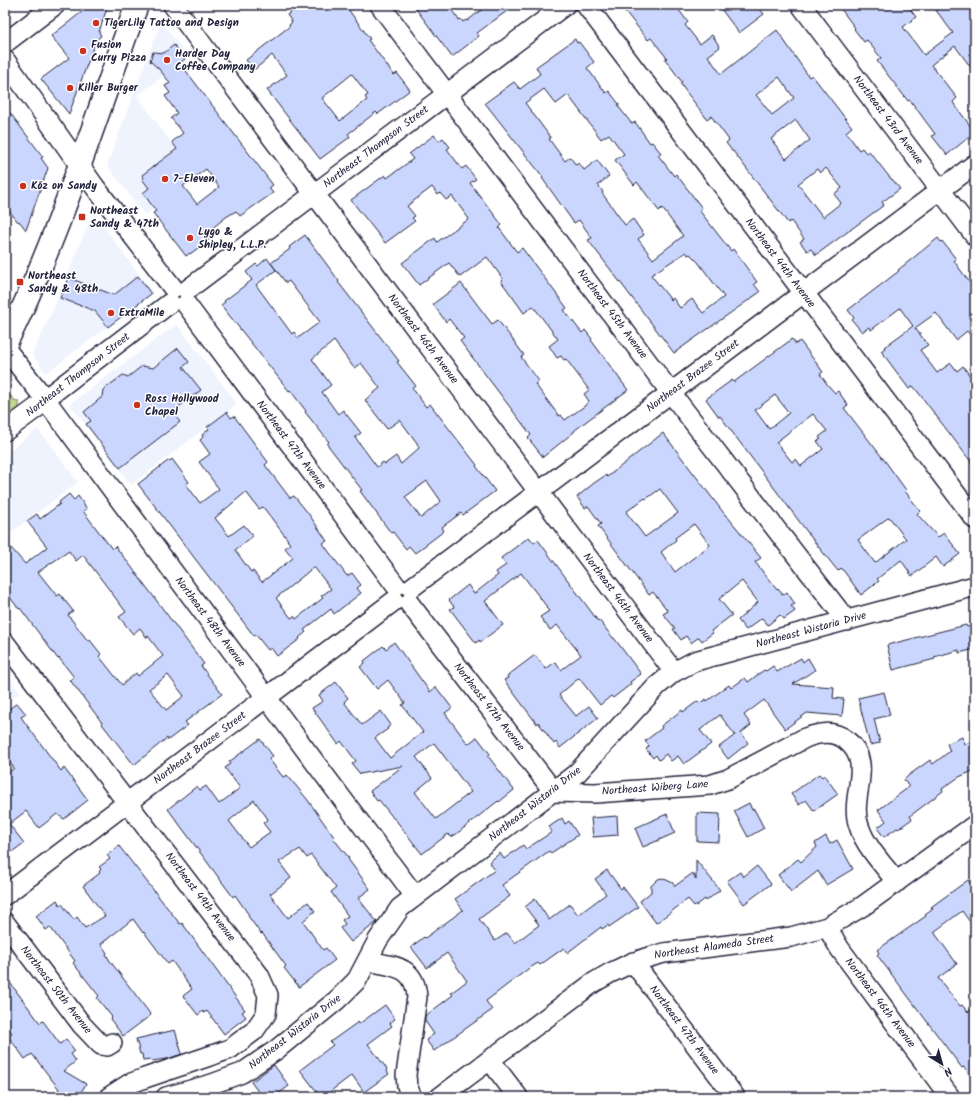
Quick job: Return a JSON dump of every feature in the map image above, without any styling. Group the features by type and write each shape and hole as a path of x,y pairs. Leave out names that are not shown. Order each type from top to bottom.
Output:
{"main road":[{"path":"5,346 38,276 137,5"}],"street":[{"path":"5,43 55,5"},
{"name":"Northeast 46th Avenue","path":"173,5 674,672"},
{"name":"Northeast 45th Avenue","path":"380,5 671,393 847,621"},
{"name":"Northeast Thompson Street","path":"5,431 314,194 565,5"},
{"name":"Northeast 44th Avenue","path":"586,5 803,294 975,519"},
{"name":"Northeast 43rd Avenue","path":"801,5 975,236"},
{"name":"Northeast 47th Avenue","path":"5,60 95,187 554,792"},
{"name":"Northeast Brazee Street","path":"5,895 975,164"},
{"name":"Northeast 48th Avenue","path":"5,346 415,896"},
{"name":"Northeast Wistaria Drive","path":"166,1097 212,1084 242,1073 276,1050 337,1000 357,980 388,924 400,908 577,773 644,698 674,672 695,661 975,586"},
{"name":"Northeast 49th Avenue","path":"5,643 259,975 268,995 266,1014 254,1031 230,1049 129,1084 109,1097"},
{"name":"Northeast Wiberg Lane","path":"554,792 595,792 710,785 728,779 805,738 815,734 831,733 842,737 851,743 856,751 860,761 861,772 856,804 858,826 864,839 897,882"},
{"name":"Northeast Alameda Street","path":"440,1097 593,983 614,970 649,956 791,937 827,927 863,906 975,825"},
{"name":"Northeast 50th Avenue","path":"5,922 82,1025 101,1045 107,1046 112,1044"},
{"name":"Northeast 46th Avenue","path":"827,927 840,949 950,1097"},
{"path":"367,961 405,970 414,980 417,987 406,1075 407,1086 412,1097"},
{"name":"Northeast 47th Avenue","path":"633,962 735,1097"},
{"path":"490,1060 518,1097"}],"shaded area":[{"path":"161,21 188,57 137,96 197,177 145,215 107,165"},
{"path":"93,213 153,293 46,373 32,354 52,312"},
{"path":"177,324 237,404 131,485 70,404"},
{"path":"38,429 78,482 5,537 5,454"},
{"path":"5,672 20,693 5,704"}],"green space":[{"path":"8,396 11,396 14,400 18,401 20,410 5,422 5,401"}],"building":[{"path":"91,5 108,5 99,32 101,36 96,40 69,114 41,79 69,58 51,36 83,11 85,7"},
{"path":"299,5 345,5 370,39 368,40 394,75 397,73 410,90 378,114 376,112 348,134 350,137 320,159 267,90 287,75 272,55 254,70 246,60 290,26 289,25 292,22 287,15","holes":["352,74 368,95 365,97 367,100 340,121 322,98"]},
{"path":"413,5 448,5 459,20 461,19 463,22 466,20 467,21 488,5 515,5 477,33 479,36 452,57"},
{"path":"620,5 675,5 688,22 685,25 700,44 712,35 720,47 708,56 721,74 777,30 809,77 812,75 852,127 846,132 859,150 862,148 866,153 869,151 900,189 882,202 884,205 816,255 811,249 807,251 800,242 804,239 791,221 788,223 726,143 729,140 711,116 707,119 687,93 680,83 682,82 665,59 667,58 651,38 648,40","holes":["779,77 794,98 772,115 756,95","796,120 810,140 786,159 771,139","826,168 842,188 834,194 841,203 823,217 798,184 817,169 820,173"]},
{"path":"718,5 757,5 764,14 739,33"},
{"path":"838,5 907,5 916,17 903,27 924,55 953,33 932,5 975,5 975,73 955,46 931,65 957,98 953,102 954,104 975,132 947,155 932,136 935,134 910,100 908,101 877,61 881,58 867,40 864,42"},
{"path":"575,39 577,43 579,42 594,62 587,68 606,93 609,91 632,124 635,122 650,143 652,142 661,153 658,155 674,176 676,174 702,208 699,210 731,251 733,249 757,282 754,284 760,292 674,353 588,240 592,238 579,220 574,223 542,178 543,177 485,103 514,82 520,89 540,74 536,67","holes":["544,89 556,104 568,95 601,139 609,134 624,154 615,160 634,185 637,182 659,211 662,208 683,236 653,259 638,239 644,235 633,219 625,225 602,193 603,192 598,185 609,176 597,160 584,170 579,163 576,165 570,157 565,161 549,139 551,138 525,103","686,252 698,262 724,297 703,313 692,299 680,308 673,298 671,300 651,275"]},
{"path":"174,45 185,59 180,63 273,185 269,188 273,193 240,216 236,211 226,217 205,234 209,240 186,256 153,213 156,211 143,193 149,188 142,179 144,178 142,175 177,149 172,142 183,133 171,118 177,113 165,96 170,93 165,86 170,83 160,70 150,61 153,52 164,53","holes":["206,169 219,187 197,204 183,186"]},
{"name":"Kōz on Sandy","path":"5,106 43,157 41,158 48,168 26,230 5,205"},
{"path":"434,135 439,141 443,138 450,147 447,149 462,169 466,166 476,179 470,183 502,225 499,228 517,252 522,248 567,308 564,310 582,333 585,330 628,390 584,423 543,457 528,438 531,435 460,341 464,338 449,319 446,322 433,304 461,283 492,324 498,320 524,355 521,357 539,381 535,384 559,416 561,415 565,420 586,405 589,401 584,394 589,390 566,359 564,360 561,356 557,358 549,346 558,339 533,306 524,313 501,281 503,279 487,257 460,277 449,263 419,285 402,263 435,238 437,242 469,219 452,196 446,200 440,193 438,195 432,187 407,206 415,216 412,218 415,221 385,243 351,200 385,175 387,178 413,159 409,154"},
{"path":"305,235 339,281 338,282 399,361 397,362 416,386 412,388 426,407 430,404 495,491 463,515 461,513 442,527 444,531 415,553 409,546 406,549 393,532 391,533 360,491 362,490 327,444 329,442 305,412 306,411 221,305 225,302 224,301 252,280 246,272 256,264 258,266 267,258 276,270 256,285 292,334 294,332 298,338 320,322 289,281 286,283 271,263 290,249 289,247","holes":["334,341 354,368 361,363 380,388 365,400 387,429 400,420 417,443 419,448 401,464 396,456 385,464 383,462 377,467 355,437 361,433 343,410 338,414 322,392 331,385 312,359","427,481 441,501 421,518 405,497"]},
{"path":"938,238 956,259 954,261 975,290 975,341 967,331 956,340 936,313 915,328 928,345 920,350 937,373 951,363 957,371 963,366 975,383 975,467 918,392 913,386 909,389 881,351 885,348 884,347 913,326 900,308 871,330 869,327 862,332 852,320 854,318 848,310 899,271 898,270"},
{"path":"138,276 151,294 108,327 95,311 60,298 69,278 114,295"},
{"path":"792,339 796,344 800,341 823,372 820,374 827,384 835,393 838,391 848,405 844,408 906,490 905,491 920,511 917,514 938,537 944,533 960,554 943,567 936,557 912,576 901,560 877,579 879,581 861,595 841,568 838,571 817,545 706,399 732,380 734,382","holes":["775,395 789,413 769,429 755,410","813,414 827,431 819,437 821,439 817,441 823,449 801,466 796,459 792,462 776,442","889,517 906,539 875,563 858,540"]},
{"name":"Ross Hollywood Chapel","path":"178,348 189,362 183,367 201,390 172,412 180,422 120,468 86,424 91,421 84,412 102,397 103,390 123,375 128,377 142,366 153,368"},
{"path":"227,412 231,418 234,416 268,462 265,465 290,498 294,496 308,513 327,541 323,543 324,545 347,576 352,573 361,585 357,588 361,593 334,614 331,609 304,630 306,632 299,638 300,639 277,656 271,648 268,650 256,635 254,636 138,484 172,459 189,482 186,484 200,503 219,489 199,462 210,454 200,440 203,437 202,435 209,429 207,427","holes":["246,492 259,509 263,507 288,540 290,544 285,548 293,558 262,582 253,571 251,572 235,550 253,536 244,525 229,536 215,518","314,567 331,589 321,596 323,598 296,619 294,616 291,618 276,598"]},
{"path":"663,433 726,516 761,558 755,562 777,590 778,589 783,595 787,592 795,604 791,606 795,611 784,619 780,615 768,625 762,618 746,630 738,620 758,602 742,581 719,599 732,615 711,631 713,633 702,641 699,637 691,643 686,636 681,640 673,629 675,628 663,614 668,611 653,592 649,595 598,526 601,524 588,506 585,508 577,497 606,475 607,477","holes":["660,489 678,513 645,537 626,512","694,524 710,545 675,572 661,552 676,540 675,538"]},
{"path":"69,494 74,500 78,496 87,509 83,511 112,549 115,546 130,565 204,664 201,666 222,694 185,722 188,725 168,740 167,738 134,765 70,680 74,677 59,658 58,659 20,608 19,609 5,591 5,541 25,564 47,547 27,521 37,514 40,519 60,504 59,502","holes":["69,551 76,561 83,555 126,612 119,617 133,634 140,628 163,656 138,676 136,673 122,685 99,656 101,654 90,640 88,641 68,615 73,611 60,594 57,596 38,572","168,675 184,696 166,710 149,689"]},
{"path":"529,537 534,543 538,540 598,621 599,620 614,638 641,674 613,698 611,696 600,705 579,678 559,695 576,716 589,706 598,718 560,748 556,742 554,744 538,722 537,724 504,680 508,678 507,676 535,655 546,669 555,662 561,670 581,655 557,625 550,630 540,617 549,611 521,573 485,601 503,625 480,642 479,640 476,643 450,609 454,607 449,600 468,585 474,594 498,575 496,572 506,565 501,558"},
{"path":"966,625 967,627 975,625 975,649 959,653 959,650 934,657 935,659 893,670 887,645"},
{"path":"394,642 430,692 436,687 452,708 445,713 468,744 477,737 490,754 488,756 514,790 455,835 451,837 448,834 422,854 395,819 379,800 377,801 370,791 403,766 360,774 352,764 356,761 341,741 338,744 312,708 323,701 319,695 336,682 348,698 344,702 362,725 381,711 391,725 387,728 388,729 375,738 390,758 423,732 402,705 405,703 388,680 377,689 360,667 365,663 364,661 383,646 386,649","holes":["434,743 471,792 436,819 415,792 432,778 416,757"]},
{"path":"801,658 803,662 808,658 815,670 793,684 834,687 833,698 844,699 842,716 807,713 785,729 764,700 744,715 751,725 741,733 748,743 728,759 719,747 735,735 720,715 700,730 711,744 684,764 678,756 671,761 666,754 659,760 656,755 653,758 646,749 649,746 645,741 662,728 661,726 682,710 683,712 698,701 700,703 706,699 707,701 729,685 731,688 745,678 748,682 764,670 766,671 773,666 777,672"},
{"path":"884,692 890,715 874,719 880,743 870,745 858,698"},
{"path":"17,703 26,714 21,717 26,724 61,771 64,768 88,800 64,819 57,814 39,828 26,811 9,824 24,843 5,857 5,776 14,768 6,758 9,756 5,751 5,712"},
{"path":"962,737 965,744 975,740 975,770 959,777 942,789 943,791 910,816 912,819 884,837 877,828 886,821 878,810 909,787 904,780 909,775 930,760 933,764 950,751 947,744"},
{"path":"260,739 273,756 269,759 283,777 287,775 307,799 370,889 358,898 377,922 351,942 340,928 345,924 342,920 348,916 331,892 336,888 311,855 307,858 300,849 279,862 291,878 270,894 288,918 308,902 315,911 303,921 323,950 326,948 335,960 299,987 284,968 286,966 248,916 249,915 235,895 233,897 168,809 197,786 200,790 206,786 219,804 240,788 225,768 230,764 229,762","holes":["254,800 268,819 263,823 270,832 249,847 229,821"]},
{"path":"819,774 822,777 824,775 838,794 814,811 806,800 799,805 791,794"},
{"path":"749,803 752,810 754,809 764,828 748,837 734,811"},
{"path":"697,813 720,814 719,842 697,841"},
{"path":"667,814 675,833 643,847 635,828"},
{"path":"617,816 618,835 593,837 591,818"},
{"path":"562,818 565,824 569,821 578,835 551,853 549,851 502,885 510,896 479,919 495,941 507,933 515,943 539,925 525,907 535,899 549,920 570,904 578,915 606,894 595,879 607,870 621,889 623,887 638,907 609,927 608,925 602,929 601,927 567,953 564,948 540,965 538,963 528,969 486,1001 492,1010 434,1051 426,1040 434,1034 425,1021 425,1016 453,995 451,993 467,981 447,953 427,968 411,947 463,910 455,899 495,870 489,862 500,853 504,859 523,845 526,849 552,832 549,827"},
{"path":"826,836 830,844 837,840 853,869 826,885 818,871 791,892 778,875 798,859 801,862 817,847 815,843"},
{"path":"119,846 180,924 182,923 245,1010 242,1012 246,1017 224,1034 207,1011 204,1013 203,1011 198,1015 183,996 192,989 172,961 168,964 133,919 101,944 110,961 151,1015 123,1036 110,1019 112,1017 97,998 99,996 73,963 75,961 50,927 46,930 36,916 57,900 60,905 62,904 74,920 77,917 85,928 105,916 83,886 100,873 99,872 101,869 99,867 110,859 107,855"},
{"path":"696,860 720,890 706,901 705,899 696,906 696,904 694,906 688,899 656,923 640,901 651,892 651,886 658,879 662,878 673,883 675,886 693,873 696,880"},
{"path":"757,866 771,884 744,904 727,881 740,872 743,877"},
{"path":"968,880 975,889 975,929 962,911 934,932 957,964 938,978 960,1006 962,1005 968,1012 975,1007 975,1082 964,1067 962,1068 877,955 879,953 877,950 926,916 925,915 933,909 931,907"},
{"path":"5,976 40,1023 43,1021 60,1044 66,1039 75,1051 71,1054 76,1061 64,1071 86,1084 78,1097 54,1097 59,1089 32,1054 25,1059 8,1036 12,1033 5,1023"},
{"path":"385,1005 395,1019 390,1023 392,1026 368,1044 387,1069 386,1070 389,1074 364,1092 352,1075 321,1097 300,1070 333,1045 330,1042 358,1022 359,1024"},
{"path":"175,1030 182,1054 167,1059 152,1061 150,1059 143,1060 136,1039"},
{"path":"274,1065 289,1086 274,1097 262,1097 251,1082"}],"place":[{"name":"TigerLily Tattoo and Design","path":"96,23"},
{"name":"Fusion Curry Pizza","path":"83,51"},
{"name":"Harder Day Coffee Company","path":"167,60"},
{"name":"Killer Burger","path":"70,88"},
{"name":"7-Eleven","path":"165,179"},
{"name":"Kōz on Sandy","path":"23,186"},
{"name":"Northeast Sandy & 47th","path":"82,217"},
{"name":"Lygo & Shipley, L.L.P.","path":"190,238"},
{"name":"Northeast Sandy & 48th","path":"20,282"},
{"name":"ExtraMile","path":"111,313"},
{"name":"Ross Hollywood Chapel","path":"137,405"}]}
